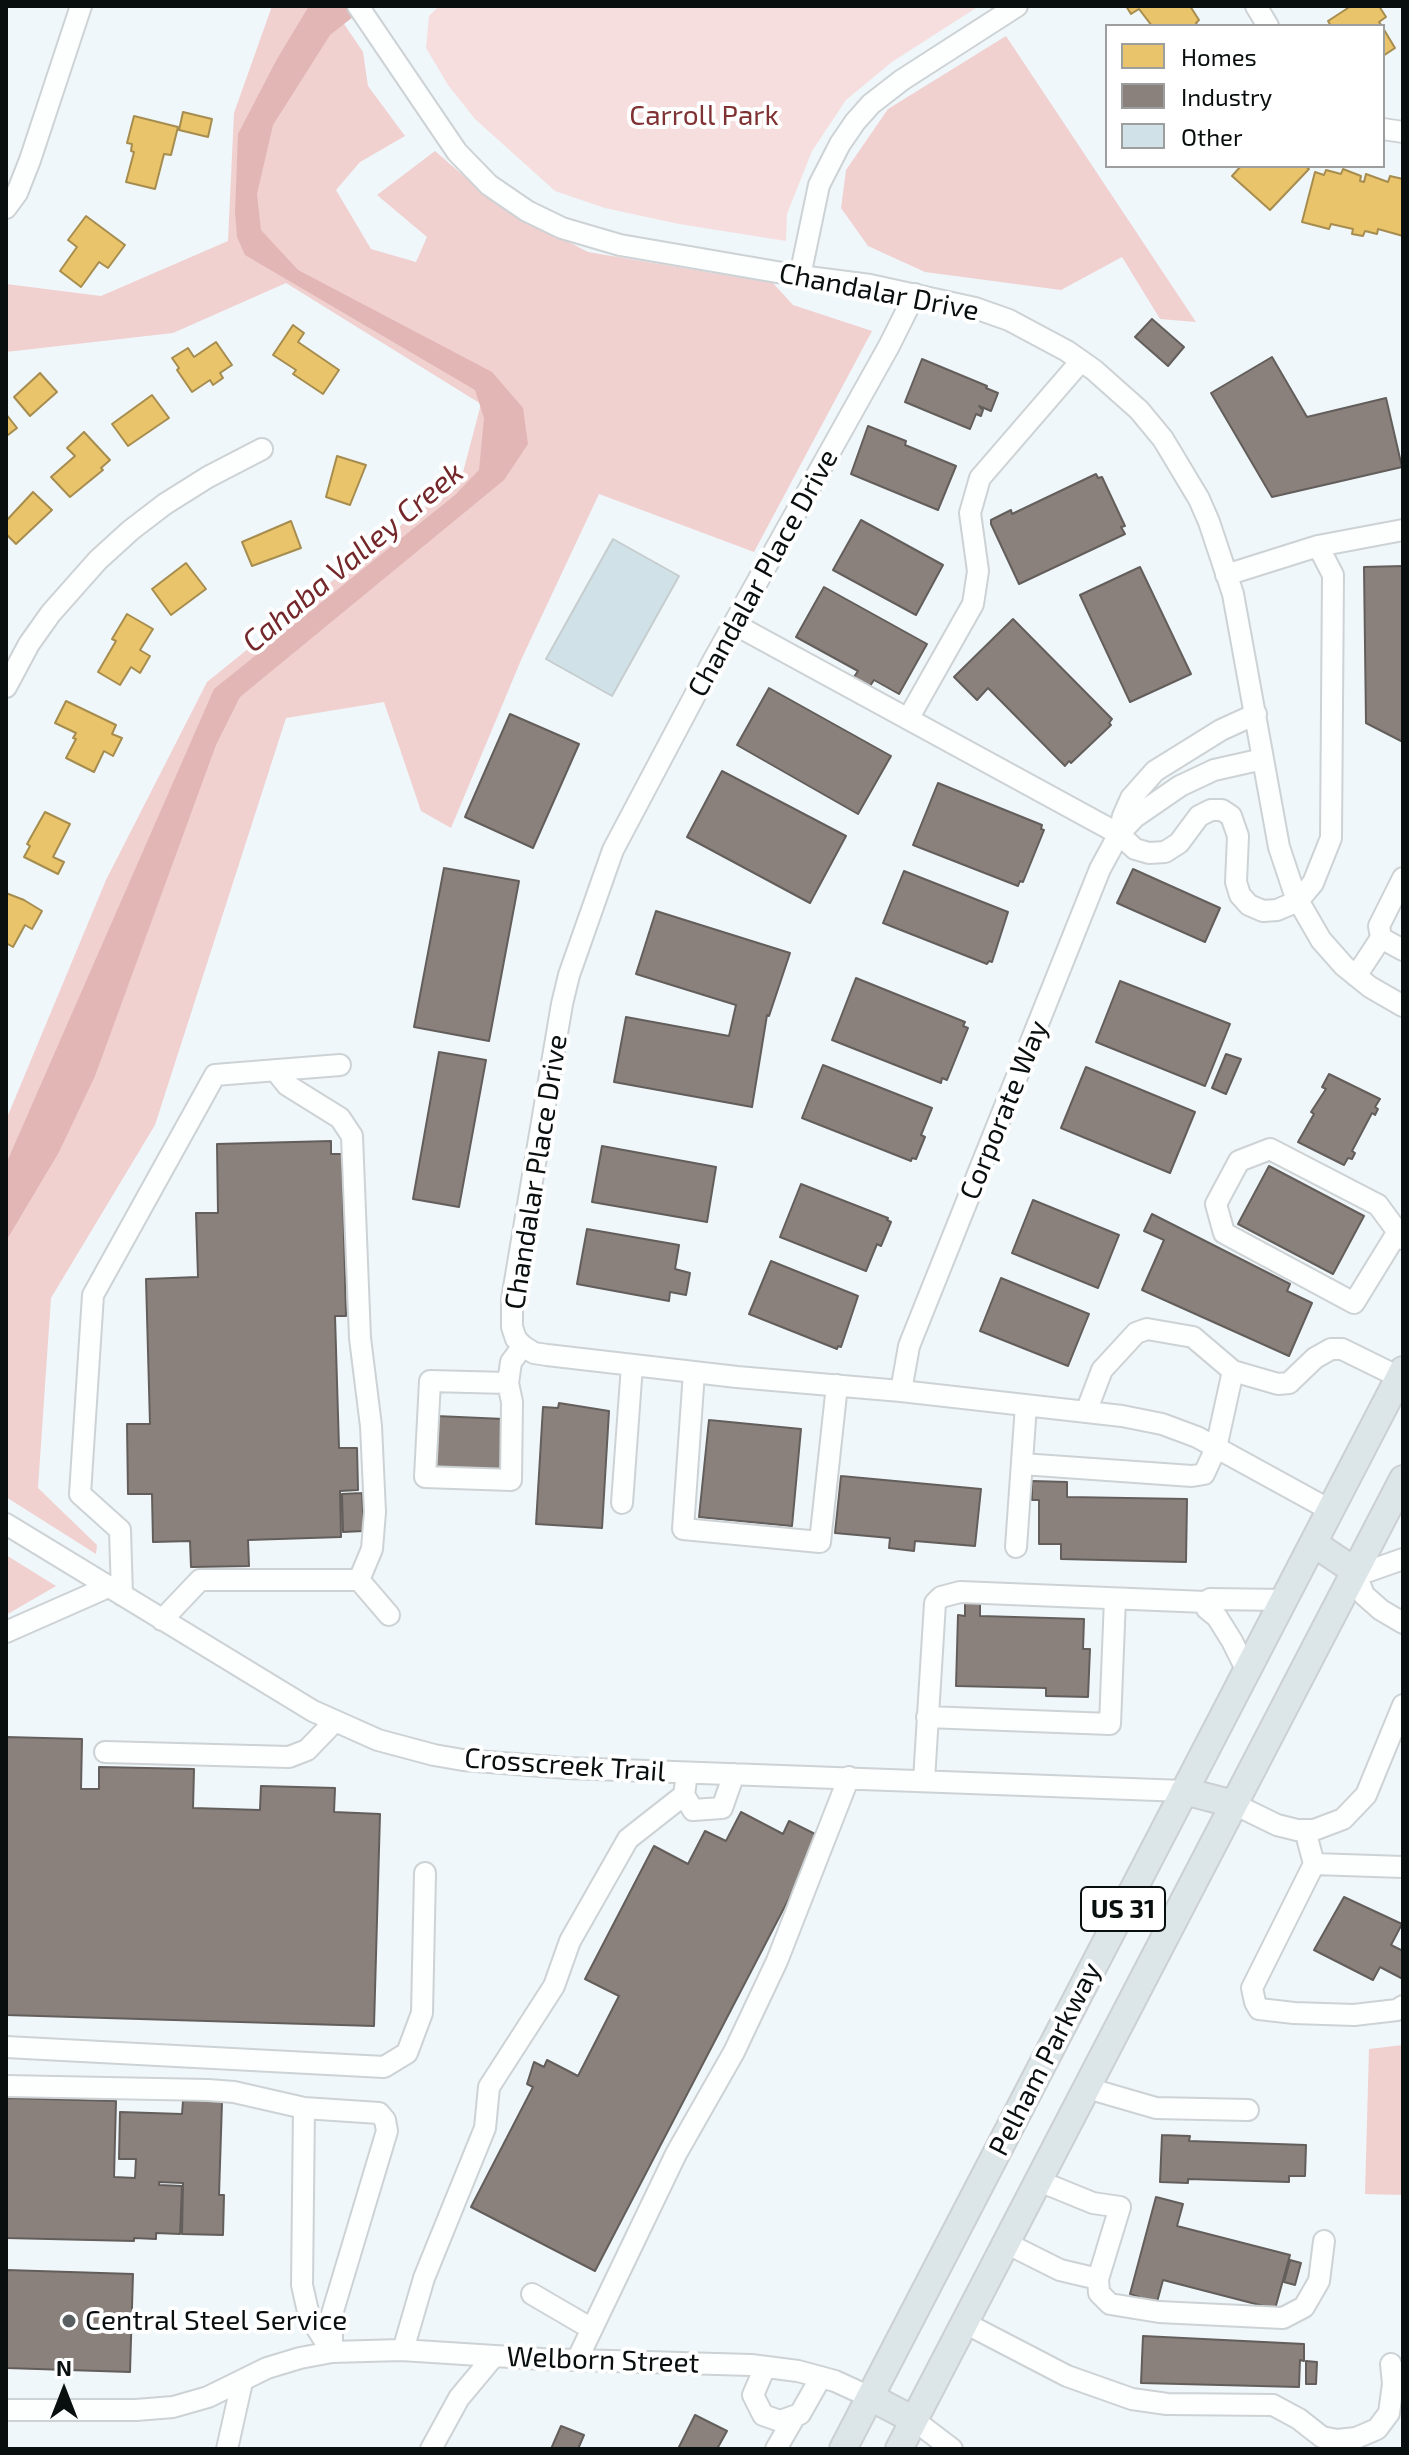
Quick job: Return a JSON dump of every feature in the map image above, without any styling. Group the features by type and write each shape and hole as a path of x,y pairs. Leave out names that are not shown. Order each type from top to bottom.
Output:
{"main road":[{"name":"Pelham Parkway","path":"843,2449 1401,1373"},
{"name":"Pelham Parkway","path":"899,2449 1403,1479"},
{"path":"1313,1543 1355,1571"},
{"path":"1184,1791 1234,1804"},
{"path":"870,2397 914,2420"}],"street":[{"path":"6,208 17,193 30,160 81,6"},
{"name":"Chandalar Drive","path":"358,6 433,119 473,170 527,211 588,237 700,260 870,285 975,308 1009,320 1081,361 1139,410 1163,439 1199,499 1233,594 1279,847 1298,901 1321,940 1344,966 1403,1006"},
{"path":"800,276 819,185 855,122 871,104 902,80 1017,6"},
{"path":"1256,6 1267,24"},
{"name":"Chandalar Place Drive","path":"915,294 624,828 596,895 569,975 512,1299 512,1327 516,1339 534,1353 547,1355 1026,1405 1162,1424 1216,1448 1330,1510"},
{"path":"908,719 973,604 978,571 970,513 980,478 1081,361"},
{"path":"6,687 29,644 51,613 98,560 165,504 262,449"},
{"path":"1226,575 1318,546 1403,530"},
{"path":"734,624 1119,834 1135,849 1149,853 1165,852 1179,843 1199,816 1211,810 1222,810 1231,816 1238,836 1236,882 1240,895 1249,905 1263,911 1277,910 1298,901 1313,883 1331,838 1333,575 1318,546"},
{"name":"Corporate Way","path":"1119,834 1131,798 1155,771 1221,730 1256,714"},
{"name":"Corporate Way","path":"901,1391 909,1346 1100,869 1119,834 1135,817 1180,786 1214,770 1263,759"},
{"path":"1356,976 1381,938 1379,926 1403,878"},
{"path":"1381,938 1403,950"},
{"path":"6,1632 115,1591 120,1530 80,1494 93,1295 215,1075 340,1065"},
{"path":"275,1070 287,1085 340,1118 352,1136 360,1338 371,1426 375,1512 372,1549 359,1580"},
{"path":"1270,1149 1378,1205 1400,1236 1354,1303 1224,1233 1216,1204 1239,1161 1270,1149"},
{"path":"1086,1412 1102,1370 1136,1333 1147,1329 1193,1337 1233,1371 1278,1384 1289,1383 1315,1358 1331,1349 1342,1349 1401,1373"},
{"path":"508,1383 430,1381 425,1477 511,1480 512,1402 508,1383 511,1362 523,1346"},
{"path":"622,1503 632,1365"},
{"path":"1022,1464 1192,1476 1204,1474 1216,1448 1233,1371"},
{"path":"694,1372 683,1529 729,1534 820,1542 837,1385"},
{"path":"1016,1547 1026,1405"},
{"name":"Crosscreek Trail","path":"6,1524 277,1690 335,1721 378,1740 463,1760 567,1768 1184,1791"},
{"path":"1403,1559 1369,1571 1355,1571 1364,1595 1403,1623"},
{"path":"162,1620 200,1580 359,1580 389,1615"},
{"path":"924,1780 935,1603 941,1597 960,1592 1206,1602 1210,1599 1284,1600"},
{"path":"927,1717 1110,1724 1115,1599"},
{"path":"1206,1602 1207,1609 1217,1617 1247,1671"},
{"path":"1234,1804 1277,1825 1305,1830 1314,1830 1343,1819 1366,1795 1403,1705"},
{"path":"105,1752 289,1757 307,1750 335,1721"},
{"path":"687,1773 684,1795 693,1810 722,1808 734,1774"},
{"path":"577,2360 673,2160 734,2052 771,1974 849,1777"},
{"path":"403,2350 424,2278 485,2128 489,2087 554,1986 570,1941 628,1839 684,1795"},
{"path":"1305,1830 1309,1873 1252,1988 1259,2009 1354,2015 1397,2010 1403,2006"},
{"path":"1309,1873 1403,1867"},
{"path":"6,2047 384,2067 407,2053 422,2013 425,1873"},
{"path":"6,2086 208,2090 234,2092 304,2108 379,2113 385,2120 387,2131 332,2314 332,2352"},
{"path":"1087,2088 1156,2108 1248,2110"},
{"path":"304,2108 302,2285 309,2316 332,2352"},
{"path":"1039,2181 1093,2203 1120,2207 1098,2279 1099,2293 1110,2304 1159,2312 1283,2318 1304,2307 1319,2281 1324,2241"},
{"path":"1006,2243 1060,2270 1098,2279"},
{"path":"532,2294 592,2329"},
{"path":"965,2323 1067,2376 1132,2399 1167,2404 1273,2405 1299,2419 1322,2437 1337,2440 1356,2438 1377,2429 1389,2413 1393,2384 1391,2364"},
{"name":"Welborn Street","path":"6,2410 173,2407 208,2397 267,2368 332,2352 403,2350 765,2367 835,2381 870,2397"},
{"path":"431,2449 459,2398 494,2356"},
{"path":"765,2367 753,2395 763,2415 780,2421 800,2414 821,2377"},
{"path":"227,2449 242,2382"},
{"path":"776,2449 795,2416"},
{"path":"914,2420 952,2449"}],"green space":[{"name":"Carroll Park","path":"439,6 979,6 892,62 846,100 812,151 787,214 786,241 679,224 605,208 555,191 475,119 448,85 426,48 429,16"}],"shaded area":[{"path":"272,6 332,6 363,52 368,86 405,136 360,162 336,190 371,249 416,262 427,237 377,195 435,151 496,204 588,252 773,283 793,305 872,331 754,552 599,494 521,660 451,828 421,811 384,702 286,718 155,1125 51,1298 38,1488 97,1545 96,1554 6,1497 6,1120 106,880 207,682 462,476 481,404 286,283 173,333 6,352 6,284 101,296 228,241 234,113"},
{"path":"309,6 367,6 330,35 273,125 257,194 261,230 298,270 492,372 523,408 528,444 504,480 240,697 216,745 95,1076 59,1152 6,1241 6,1164 214,689 455,495 479,470 484,418 475,390 245,255 237,237 238,134"},
{"path":"1006,36 1196,322 1160,319 1122,257 1061,290 925,272 868,246 841,208 846,170 888,109"},
{"path":"6,1555 56,1586 6,1615"},
{"path":"1403,2045 1403,2195 1365,2194 1369,2049"}],"building: Homes":[{"path":"1126,6 1190,6 1199,20 1197,24 1150,24 1139,9 1131,14"},
{"path":"1351,6 1379,6 1386,17 1379,22 1380,24 1330,24 1328,21"},
{"path":"1385,31 1395,48 1385,55"},
{"path":"183,112 212,119 208,137 179,130"},
{"path":"134,116 178,127 171,155 164,154 155,189 126,182 134,152 131,151 132,144 127,143"},
{"path":"1239,168 1309,169 1270,210 1232,176"},
{"path":"1343,169 1361,176 1360,181 1364,182 1366,174 1388,182 1390,176 1403,179 1403,236 1378,229 1377,234 1365,231 1363,236 1352,234 1353,229 1331,224 1329,229 1302,222 1315,172 1324,175 1326,170 1341,174"},
{"path":"86,216 125,245 108,268 99,262 81,287 60,271 77,247 68,240"},
{"path":"293,325 304,333 298,342 339,370 323,394 293,374 296,370 273,355"},
{"path":"216,342 232,365 220,373 223,378 213,385 210,380 192,392 172,358 188,348 194,357"},
{"path":"40,373 57,392 30,416 14,397"},
{"path":"152,395 169,418 128,446 112,424"},
{"path":"6,414 17,428 8,435 6,432"},
{"path":"84,432 110,460 101,468 103,470 70,497 51,477 75,456 67,448"},
{"path":"337,456 366,465 350,505 326,497"},
{"path":"33,492 52,510 16,544 6,534 6,521"},
{"path":"291,521 301,548 252,566 242,542"},
{"path":"186,563 206,589 171,615 152,589"},
{"path":"127,614 153,629 140,650 150,656 140,673 131,667 120,685 98,672"},
{"path":"66,701 116,725 112,734 122,738 113,756 104,751 94,772 66,758 76,733 55,723"},
{"path":"45,812 70,824 53,857 64,862 58,874 24,857 30,846 27,844"},
{"path":"6,893 42,911 32,929 25,925 13,947 6,943"}],"building: Industry":[{"path":"1152,319 1184,347 1168,366 1135,337"},
{"path":"1272,357 1307,417 1386,398 1402,467 1272,497 1211,393"},
{"path":"922,359 998,393 991,411 979,406 983,410 981,416 976,414 970,429 905,402"},
{"path":"868,426 956,466 938,510 851,474"},
{"path":"1096,474 1098,478 1102,477 1125,526 1121,527 1125,534 1019,584 991,520 1011,510 1012,514"},
{"path":"861,520 943,565 916,615 833,570"},
{"path":"1403,566 1403,742 1366,723 1364,567"},
{"path":"1140,567 1191,674 1130,702 1080,595"},
{"path":"824,587 927,644 899,694 874,680 870,686 854,677 858,671 796,637"},
{"path":"1013,619 1112,719 1111,725 1065,766 988,688 977,700 954,677"},
{"path":"769,688 891,756 858,814 737,745"},
{"path":"510,714 579,744 533,848 465,817"},
{"path":"722,771 846,836 810,903 687,837"},
{"path":"938,783 1042,825 1041,829 1044,830 1023,882 1020,881 1018,886 913,845"},
{"path":"444,868 519,881 489,1041 414,1027"},
{"path":"1133,869 1220,908 1205,942 1117,903"},
{"path":"904,871 1008,912 992,962 987,964 883,923"},
{"path":"656,911 790,953 767,1015 752,1107 614,1082 626,1017 729,1036 736,1005 636,974"},
{"path":"856,978 965,1022 963,1026 968,1028 947,1080 942,1078 941,1083 832,1040"},
{"path":"1120,981 1230,1024 1205,1086 1096,1042"},
{"path":"439,1052 486,1060 459,1207 413,1199"},
{"path":"1226,1054 1241,1059 1226,1094 1212,1088"},
{"path":"823,1065 932,1108 921,1135 925,1137 916,1159 912,1158 911,1161 802,1118"},
{"path":"1086,1067 1195,1112 1170,1173 1061,1128"},
{"path":"1329,1074 1380,1099 1375,1115 1372,1113 1352,1151 1355,1153 1352,1159 1348,1158 1344,1165 1298,1142 1314,1114 1311,1112 1326,1089 1322,1087"},
{"path":"331,1141 331,1154 342,1154 346,1316 335,1316 339,1448 357,1448 358,1490 340,1491 341,1537 248,1540 249,1566 191,1567 190,1541 153,1542 152,1494 128,1494 127,1424 150,1424 146,1279 198,1277 196,1213 218,1213 217,1144"},
{"path":"602,1146 716,1167 707,1222 592,1202"},
{"path":"1269,1166 1364,1216 1333,1274 1238,1224"},
{"path":"801,1184 888,1218 891,1222 881,1246 877,1244 866,1271 780,1237"},
{"path":"1033,1200 1119,1235 1098,1288 1012,1253"},
{"path":"1152,1214 1290,1284 1287,1291 1312,1303 1289,1356 1142,1290 1164,1240 1144,1231"},
{"path":"587,1229 679,1245 675,1269 690,1273 686,1295 670,1292 669,1301 577,1284"},
{"path":"771,1261 858,1296 841,1347 837,1349 749,1314"},
{"path":"1001,1278 1089,1314 1068,1366 980,1331"},
{"path":"559,1403 609,1411 602,1528 536,1524 543,1407 558,1408"},
{"path":"436,1416 504,1419 502,1472 433,1469"},
{"path":"709,1420 801,1429 792,1526 699,1517"},
{"path":"841,1476 981,1489 975,1546 915,1541 914,1551 889,1548 890,1538 835,1533"},
{"path":"1032,1481 1067,1482 1067,1497 1187,1499 1186,1562 1061,1559 1061,1544 1039,1544 1039,1500 1032,1500"},
{"path":"362,1493 364,1531 343,1532 342,1494"},
{"path":"965,1602 980,1602 980,1616 1084,1619 1083,1649 1090,1649 1088,1697 1046,1696 1046,1688 956,1686 958,1615 965,1616"},
{"path":"6,1737 82,1739 81,1789 99,1789 99,1767 194,1769 193,1808 260,1810 261,1786 335,1788 334,1812 380,1814 374,2026 6,2015"},
{"path":"741,1812 783,1834 789,1821 821,1837 595,2271 471,2207 533,2087 527,2084 534,2062 544,2067 547,2060 578,2076 619,1996 585,1979 654,1846 688,1864 705,1831 726,1841"},
{"path":"1344,1897 1402,1924 1391,1945 1403,1951 1403,1979 1380,1967 1373,1980 1314,1950"},
{"path":"199,2095 218,2096 218,2102 222,2102 219,2195 224,2195 223,2235 182,2234 183,2183 159,2182 159,2185 182,2186 180,2234 156,2233 156,2239 134,2238 134,2241 6,2238 6,2098 116,2101 114,2177 135,2178 136,2159 119,2159 120,2112 182,2114 183,2101 199,2101"},
{"path":"1162,2135 1190,2136 1189,2141 1306,2145 1305,2176 1289,2176 1289,2182 1188,2179 1188,2183 1160,2182"},
{"path":"1156,2197 1183,2204 1177,2226 1290,2255 1275,2309 1163,2280 1157,2302 1154,2301 1153,2305 1138,2301 1139,2297 1130,2294"},
{"path":"1290,2260 1301,2263 1295,2285 1284,2282"},
{"name":"Central Steel Service","path":"6,2270 133,2274 130,2372 6,2368"},
{"path":"1143,2336 1304,2344 1299,2387 1141,2383"},
{"path":"1306,2361 1317,2362 1316,2384 1306,2384"},
{"path":"695,2415 727,2431 717,2449 678,2449"},
{"path":"561,2426 584,2435 578,2449 551,2449"}],"building: Other":[{"path":"613,539 679,576 612,696 546,659"}],"place":[{"name":"Central Steel Service","path":"69,2321"}],"water label":[{"name":"Cahaba Valley Creek","path":"353,557"}]}
